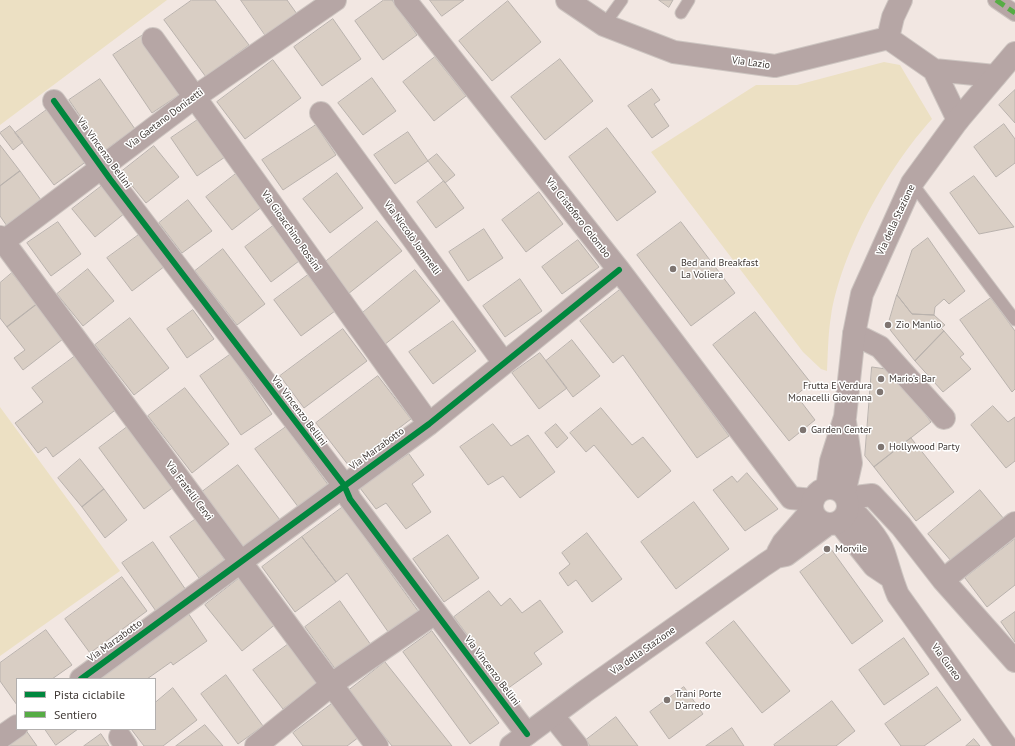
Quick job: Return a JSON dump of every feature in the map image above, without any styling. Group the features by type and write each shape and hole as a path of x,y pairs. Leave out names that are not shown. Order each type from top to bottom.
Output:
{"street":[{"name":"Via Gaetano Donizetti","path":"1,241 195,97 335,0"},
{"name":"Via Cristoforo Colombo","path":"405,0 619,270 791,498 832,505"},
{"name":"Via Lazio","path":"567,0 604,25 674,52 775,66 888,38"},
{"path":"901,0 893,17 888,38 934,70 995,76"},
{"path":"996,0 1015,13"},
{"name":"Via Gioacchino Rossini","path":"153,39 429,424"},
{"name":"Via della Stazione","path":"518,740 776,557 786,555 832,505 851,463 845,417 854,334 862,294 912,183 958,120 1015,53"},
{"path":"934,70 958,120"},
{"name":"Via Vincenzo Bellini","path":"54,101 101,167 344,485 350,499 435,613 518,740"},
{"name":"Via Niccolò Jommelli","path":"321,113 504,363"},
{"name":"Via Fratelli Cervi","path":"1,241 242,561 377,746"},
{"name":"Via Marzabotto","path":"82,678 429,424 619,270"},
{"path":"854,334 880,347 944,418"},
{"path":"832,505 872,495 901,526 942,580 1015,661"},
{"name":"Via Cuneo","path":"832,505 862,520 884,552 889,576 898,595 1006,746"},
{"name":"Via Cuneo","path":"832,505 874,566 889,576"},
{"path":"942,580 1015,523"},
{"path":"884,552 892,534 901,526"},
{"path":"256,746 333,684 435,613"},
{"path":"553,716 577,746"},
{"path":"0,738 16,727"}],"lane":[{"path":"604,25 622,0"},
{"path":"681,13 689,0"},
{"path":"912,183 1015,320"}],"shaded area":[{"path":"0,0 167,0 0,125"},
{"path":"884,62 900,65 932,119 915,139 883,186 856,238 836,291 831,316 827,371 821,369 803,352 651,152 756,85 797,85"},
{"path":"0,407 120,571 0,656"}],"building":[{"path":"192,0 215,0 249,45 206,77 164,20"},
{"path":"241,0 287,0 297,14 266,36"},
{"path":"384,0 392,0 417,35 383,60 355,21"},
{"path":"430,0 464,0 442,16"},
{"path":"659,0 673,0 669,7"},
{"path":"508,1 541,42 492,81 459,41"},
{"path":"333,19 361,59 322,86 294,47"},
{"path":"143,35 182,93 152,113 113,55"},
{"path":"435,57 466,96 434,121 403,82"},
{"path":"560,59 593,101 545,140 511,97"},
{"path":"273,60 301,98 245,139 217,102"},
{"path":"372,78 396,111 363,135 338,103"},
{"path":"100,79 135,129 104,151 69,100"},
{"path":"652,89 660,100 654,104 669,126 652,138 628,106"},
{"path":"1015,90 1015,123 999,105"},
{"path":"48,109 87,161 54,185 15,133"},
{"path":"199,119 225,157 197,176 171,138"},
{"path":"1004,124 1015,139 1015,163 996,177 974,147"},
{"path":"316,125 336,155 283,190 262,160"},
{"path":"10,126 23,142 13,150 0,133"},
{"path":"607,128 656,192 617,221 569,157"},
{"path":"408,132 428,161 395,184 374,155"},
{"path":"0,145 20,171 0,186"},
{"path":"154,146 179,177 146,203 121,172"},
{"path":"437,154 455,175 445,183 428,161"},
{"path":"20,171 41,200 7,226 0,216 0,186"},
{"path":"237,173 263,206 232,230 206,197"},
{"path":"337,173 363,208 330,233 303,199"},
{"path":"974,176 1014,227 979,234 950,193"},
{"path":"444,181 464,208 436,228 417,202"},
{"path":"103,185 125,213 95,237 72,209"},
{"path":"539,192 563,224 526,252 502,220"},
{"path":"188,200 212,231 182,253 159,223"},
{"path":"377,221 402,251 348,294 324,263"},
{"path":"58,222 81,254 51,276 27,243"},
{"path":"681,222 735,293 691,326 637,255"},
{"path":"273,226 299,261 271,282 245,247"},
{"path":"484,229 503,258 468,281 449,252"},
{"path":"140,234 165,266 132,291 107,258"},
{"path":"928,238 965,291 949,304 944,299 935,307 934,315 912,314 897,295 912,250"},
{"path":"578,240 599,267 562,294 542,267"},
{"path":"223,249 265,304 237,325 195,271"},
{"path":"88,269 114,301 83,326 57,294"},
{"path":"415,270 440,301 384,345 360,315"},
{"path":"12,273 37,304 7,327 0,318 0,283"},
{"path":"308,275 335,311 301,336 274,300"},
{"path":"520,279 542,311 505,337 483,306"},
{"path":"621,289 729,436 697,458 623,355 613,363 580,321"},
{"path":"897,295 912,314 934,315 945,325 941,328 944,331 915,361 891,331 888,325"},
{"path":"991,298 1015,331 1015,389 1012,392 960,320"},
{"path":"37,304 63,339 23,370 14,358 25,350 7,327"},
{"path":"193,310 214,339 187,358 167,329"},
{"path":"755,312 811,383 796,395 815,420 789,441 713,345"},
{"path":"130,318 169,368 134,395 95,345"},
{"path":"453,321 476,351 433,384 409,352"},
{"path":"343,329 367,361 304,408 280,376"},
{"path":"944,331 964,354 960,357 971,369 943,392 915,361"},
{"path":"572,340 600,376 573,397 546,361"},
{"path":"540,353 567,388 539,409 512,373"},
{"path":"78,354 118,408 53,457 46,447 38,453 15,423 43,402 32,388"},
{"path":"231,354 272,414 241,435 200,376"},
{"path":"872,367 893,370 931,422 874,467 865,456"},
{"path":"378,376 411,419 349,466 316,423"},
{"path":"185,388 229,444 192,473 148,416"},
{"path":"993,406 1008,422 1015,417 1015,461 1006,468 971,425"},
{"path":"601,408 632,445 643,437 671,471 638,498 594,445 586,452 570,433"},
{"path":"493,424 511,446 528,435 555,472 520,498 503,476 488,485 460,447"},
{"path":"556,424 568,438 557,448 545,433"},
{"path":"130,425 175,486 144,509 99,448"},
{"path":"286,427 329,486 299,508 255,449"},
{"path":"911,438 954,492 916,521 874,467"},
{"path":"409,454 424,475 412,484 431,512 406,529 386,503 376,509 360,488"},
{"path":"80,459 104,489 82,507 58,478"},
{"path":"238,465 280,520 244,548 202,492"},
{"path":"747,473 778,509 745,531 713,490 732,476 737,482"},
{"path":"104,489 127,520 105,538 82,507"},
{"path":"980,490 1004,519 952,562 928,534"},
{"path":"694,502 729,549 676,589 641,542"},
{"path":"343,507 421,615 391,636 347,573 336,582 302,537"},
{"path":"196,519 225,560 199,578 170,537"},
{"path":"587,533 622,579 592,602 576,580 568,586 559,573 570,564 562,553"},
{"path":"448,535 479,578 444,602 413,559"},
{"path":"302,537 336,582 295,612 262,567"},
{"path":"1015,539 1015,585 987,607 965,578"},
{"path":"153,542 188,593 158,614 122,563"},
{"path":"831,549 883,621 852,644 800,572"},
{"path":"122,577 147,611 90,653 65,619"},
{"path":"241,577 277,623 242,651 205,605"},
{"path":"489,591 501,606 510,598 522,613 540,600 563,632 534,653 542,664 507,689 454,617"},
{"path":"340,601 371,645 336,670 305,627"},
{"path":"186,610 207,641 173,665 171,662 148,678 95,678"},
{"path":"1015,612 1015,642 1001,622"},
{"path":"734,621 790,691 762,713 706,643"},
{"path":"46,630 72,665 53,678 16,678 16,704 0,681 0,663"},
{"path":"432,631 499,723 470,744 403,652"},
{"path":"904,638 929,674 884,705 859,670"},
{"path":"290,643 319,683 283,709 253,670"},
{"path":"385,662 452,746 392,746 348,691"},
{"path":"226,675 263,726 238,744 201,694"},
{"path":"684,687 703,714 669,739 650,712"},
{"path":"937,687 961,720 924,746 901,746 885,724"},
{"path":"173,688 197,720 163,746 144,746 132,730 156,730 156,702"},
{"path":"832,701 855,731 836,746 774,745"},
{"path":"333,703 359,737 347,746 303,746 293,733"},
{"path":"616,717 638,746 590,746 586,740"},
{"path":"205,725 223,746 176,746"},
{"path":"732,728 744,746 706,746"},
{"path":"26,730 37,746 0,746"},
{"path":"46,730 77,730 56,745"},
{"path":"101,734 109,746 84,746"},
{"path":"974,739 980,746 966,746"}],"marked path":[{"path":"996,0 1015,13"}],"cycle path":[{"path":"54,101 110,179 344,485 350,499 527,734"},
{"path":"82,678 429,424 619,270"}],"place":[{"name":"Bed and Breakfast La Voliera","path":"673,269"},
{"name":"Zio Manlio","path":"888,325"},
{"name":"Mario's Bar","path":"881,379"},
{"name":"Frutta E Verdura Monacelli Giovanna","path":"880,392"},
{"name":"Garden Center","path":"803,430"},
{"name":"Hollywood Party","path":"881,447"},
{"name":"Morvile","path":"827,549"},
{"name":"Trani Porte D'arredo","path":"667,700"}]}
